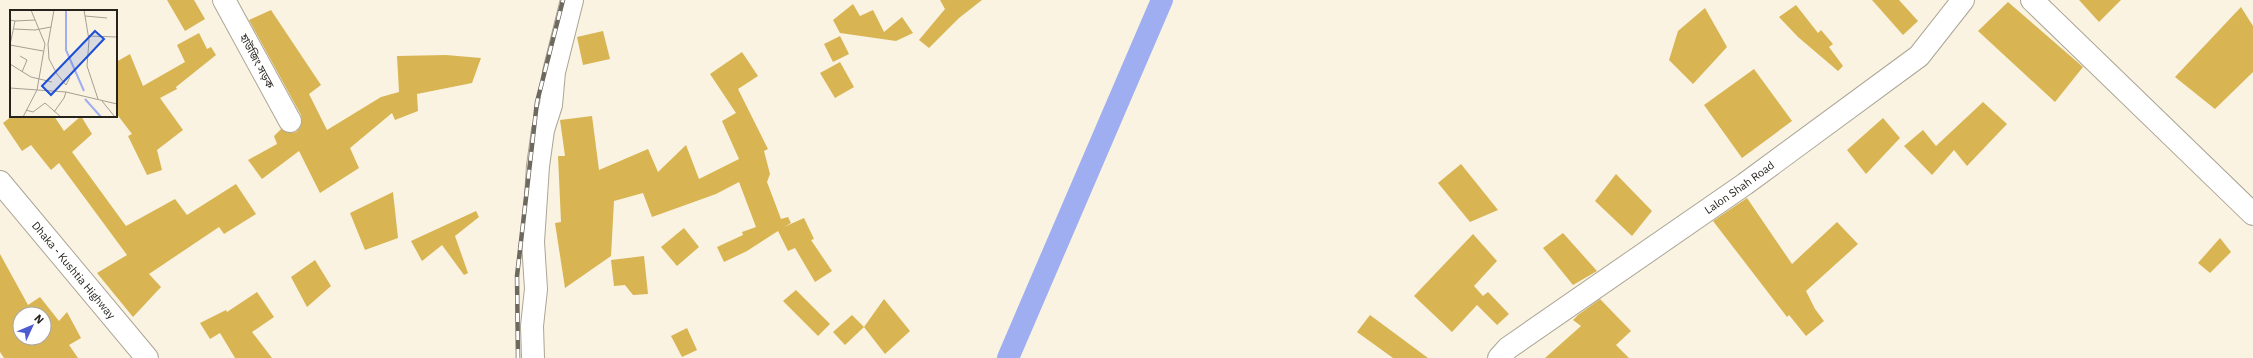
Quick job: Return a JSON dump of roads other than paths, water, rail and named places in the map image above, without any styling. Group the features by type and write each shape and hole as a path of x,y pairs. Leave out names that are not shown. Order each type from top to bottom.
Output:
{"street":[{"name":"হাউজিং সড়ক","path":"224,0 290,121"},
{"path":"533,358 532,326 536,289 533,242 538,166 543,130 551,105 554,72 572,0"},
{"name":"Lalon Shah Road","path":"1499,358 1508,348 1738,188 1919,56 1963,0"},
{"path":"2032,0 2253,214"},
{"name":"Dhaka - Kushtia Highway","path":"0,182 147,358"}],"waterway":[{"path":"1008,358 1162,0"}],"railway":[{"path":"518,358 517,276 537,102 563,0"}]}
